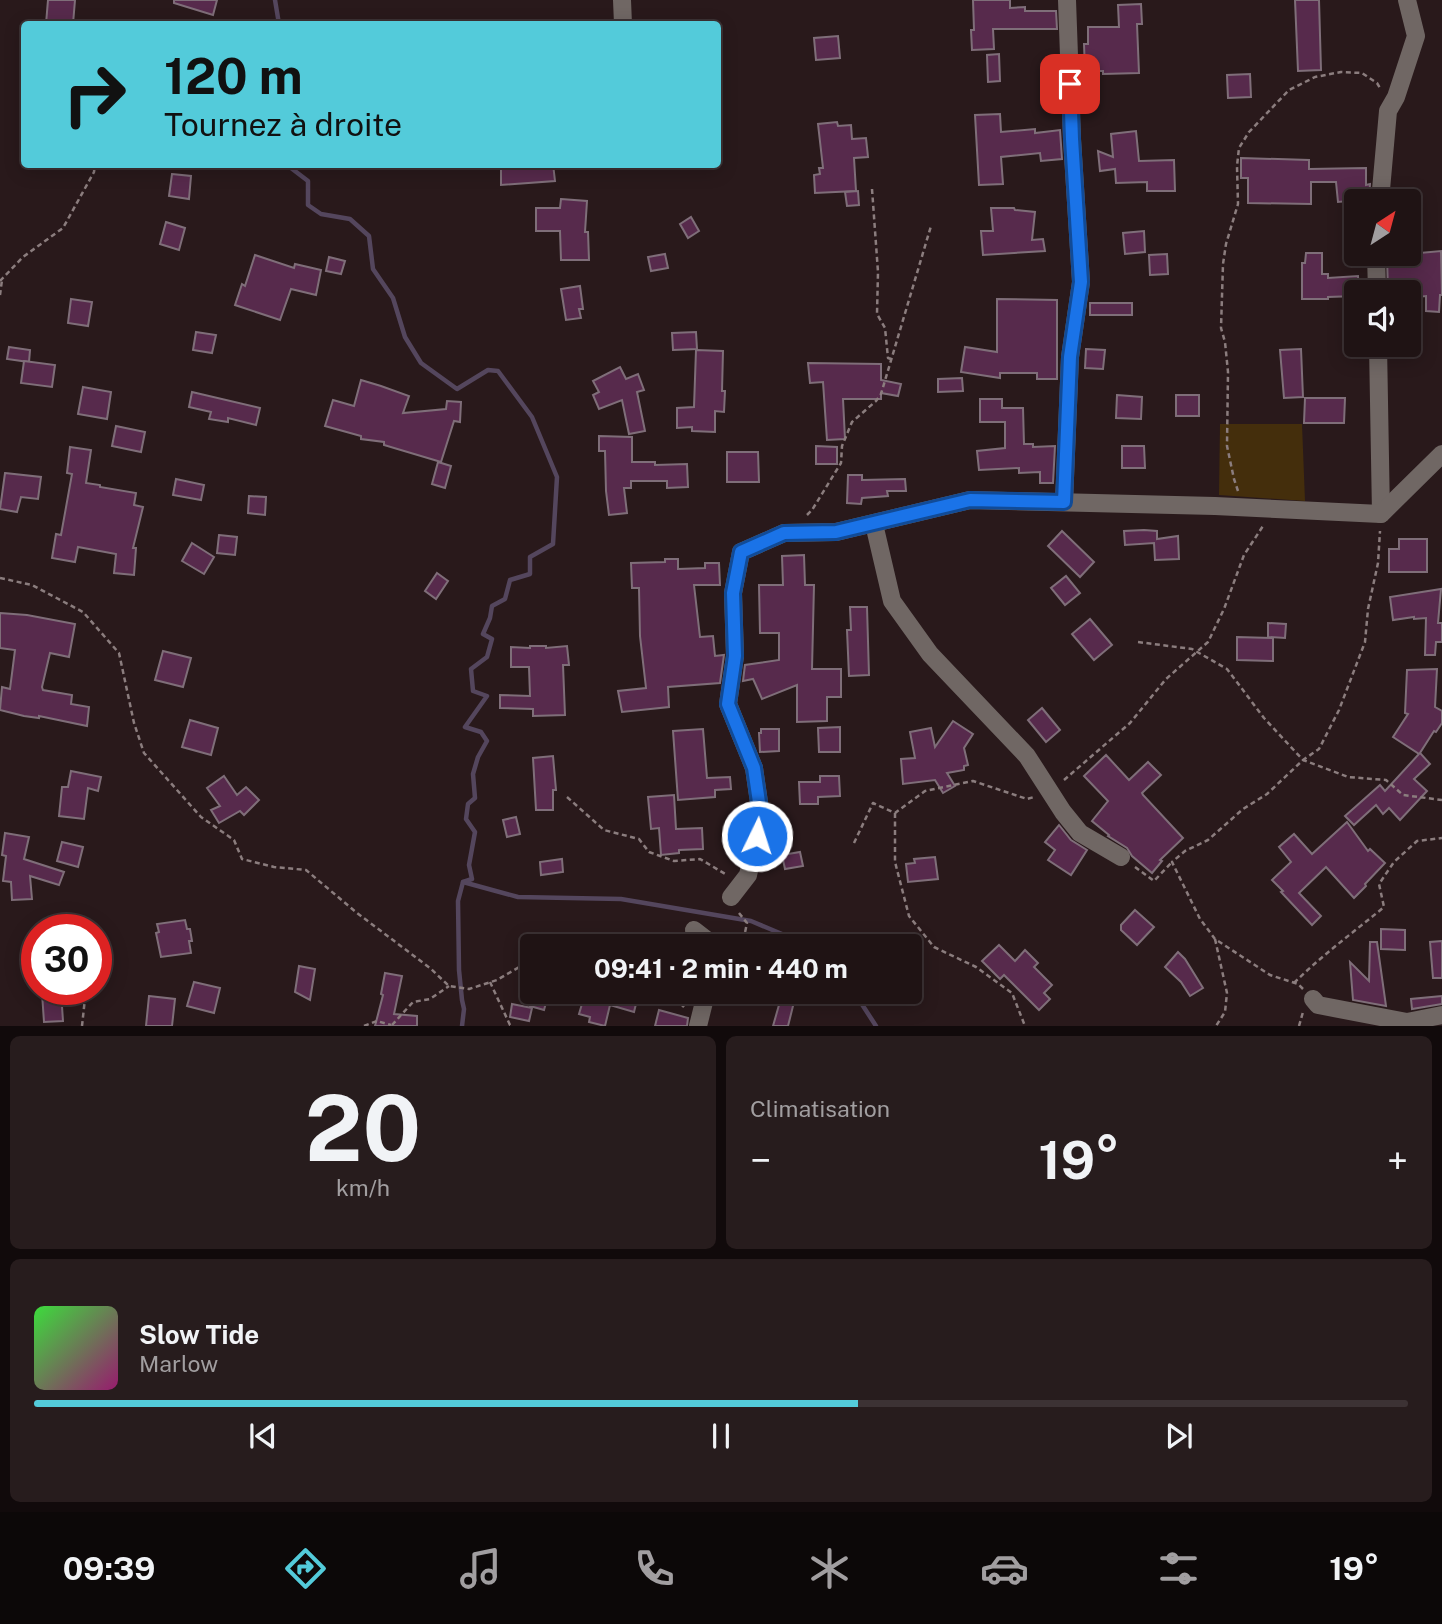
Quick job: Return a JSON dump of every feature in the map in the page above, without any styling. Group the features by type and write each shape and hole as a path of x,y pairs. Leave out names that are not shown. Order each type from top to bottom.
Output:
{"street":[{"path":"622,0 623,21"},
{"path":"1064,502 1070,357 1081,282 1067,0"},
{"path":"1381,189 1388,111 1396,97 1416,36 1407,0"},
{"path":"1378,357 1381,513"},
{"path":"731,897 748,875 761,816 754,768 728,704 735,656 733,593 741,552 784,533 836,532 970,500 1381,513 1442,454"},
{"path":"874,524 892,601 930,654 1027,756 1080,833 1121,857"},
{"path":"694,930 699,934"},
{"path":"1313,999 1318,1005 1407,1022 1442,1015"},
{"path":"699,1023 704,1004"}],"path":[{"path":"1245,507 1234,480 1227,446 1228,372 1221,328 1223,264 1238,204 1239,148 1250,132 1289,90 1315,77 1341,72 1362,73 1377,83 1387,99 1388,111"},
{"path":"0,295 1,281 23,257 63,228 95,168"},
{"path":"872,189 878,272 877,314 885,328 888,358 892,360"},
{"path":"791,533 812,510 841,463 842,446 852,422 881,394 930,226"},
{"path":"1197,652 1208,642 1224,609 1244,555 1275,509"},
{"path":"1121,857 1154,881 1185,851 1208,840 1319,749 1339,710 1365,642 1368,609 1378,563 1381,513"},
{"path":"0,578 32,585 83,612 119,653 134,723 144,753 201,817 234,840 242,859 274,867 306,870 449,986 469,989 497,980 520,967"},
{"path":"1138,642 1192,649 1227,669 1264,718 1303,760 1348,777 1386,779 1403,796 1442,800"},
{"path":"567,797 604,831 639,839 649,852 674,861 700,859 729,877 732,904 747,923 745,934"},
{"path":"895,813 895,862 909,916 934,947 976,967 1012,993 1025,1026"},
{"path":"1294,983 1384,907 1380,884 1394,862 1417,841 1442,838"},
{"path":"1172,862 1200,919 1215,939 1270,975 1298,984 1313,999"},
{"path":"1215,939 1227,993 1225,1012 1216,1026"},
{"path":"489,982 510,1025 513,1026"},
{"path":"364,1026 377,1021 392,1025 413,1002 430,999 449,986"},
{"path":"680,1004 699,1023"},
{"path":"82,1026 84,1005"}],"shaded area":[{"path":"1220,424 1302,424 1305,501 1219,495"}],"building":[{"path":"48,0 75,0 73,21 46,21"},
{"path":"174,0 217,0 213,15 174,3"},
{"path":"973,0 1010,0 1010,8 1056,11 1057,29 993,29 994,49 972,50"},
{"path":"1295,0 1319,0 1321,70 1298,71"},
{"path":"1141,4 1142,24 1137,24 1139,73 1103,74 1103,71 1085,71 1084,44 1088,44 1088,27 1119,27 1118,5"},
{"path":"838,36 840,58 816,60 814,38"},
{"path":"999,54 1000,81 988,82 987,55"},
{"path":"1250,74 1251,97 1228,98 1227,75"},
{"path":"1000,114 1001,132 1035,129 1035,133 1060,130 1062,159 1041,161 1040,153 1001,157 1003,184 979,185 975,115"},
{"path":"837,122 838,126 851,125 852,139 866,138 868,157 854,158 856,191 815,193 814,175 820,174 819,168 823,168 818,124"},
{"path":"1136,131 1139,161 1174,160 1175,191 1147,191 1147,182 1116,183 1115,169 1100,171 1098,151 1113,157 1111,134"},
{"path":"1241,158 1309,160 1309,169 1366,168 1366,185 1370,184 1370,189 1344,189 1344,201 1338,202 1336,182 1311,182 1311,204 1248,203 1248,178 1241,178"},
{"path":"501,168 553,168 555,181 501,185"},
{"path":"172,174 191,176 189,199 169,196"},
{"path":"858,191 859,205 847,206 845,192"},
{"path":"561,199 587,201 585,232 588,232 589,260 561,260 560,231 536,231 536,208 560,208"},
{"path":"991,208 1035,212 1032,240 1043,239 1045,251 983,255 981,231 993,231"},
{"path":"691,217 699,231 688,238 680,224"},
{"path":"166,222 185,228 179,250 160,244"},
{"path":"1144,231 1145,252 1125,254 1123,233"},
{"path":"1441,251 1442,295 1439,312 1426,311 1426,296 1421,297 1421,280 1388,280 1387,266 1421,266 1421,253"},
{"path":"1306,253 1322,253 1322,274 1328,274 1328,278 1358,276 1358,280 1344,280 1344,296 1302,299 1302,263 1305,263"},
{"path":"665,254 668,268 651,271 648,257"},
{"path":"1167,254 1168,274 1150,275 1149,255"},
{"path":"255,255 294,268 295,264 321,270 316,295 291,289 280,320 235,305 242,284 245,286"},
{"path":"329,257 345,261 341,274 326,271"},
{"path":"580,286 583,309 579,309 581,318 566,320 561,289"},
{"path":"71,299 92,302 88,326 68,323"},
{"path":"997,299 1057,300 1057,379 1037,379 1037,373 1000,373 1000,378 961,372 965,347 997,352"},
{"path":"1090,303 1132,303 1132,315 1090,315"},
{"path":"196,332 216,335 212,353 193,350"},
{"path":"696,332 697,349 673,350 672,333"},
{"path":"9,347 30,350 29,362 7,359"},
{"path":"1086,349 1105,350 1103,369 1085,368"},
{"path":"1301,349 1303,397 1284,398 1280,350"},
{"path":"696,350 723,351 724,412 715,411 715,432 692,431 692,427 677,428 677,408 694,407"},
{"path":"24,361 55,365 52,387 21,383"},
{"path":"808,363 881,364 881,380 901,384 898,396 881,393 881,399 843,399 845,439 827,440 823,382 810,383"},
{"path":"620,367 626,379 638,374 644,390 637,392 645,431 629,434 622,400 599,409 593,395 599,392 593,381"},
{"path":"962,378 963,391 938,392 938,379"},
{"path":"361,380 409,396 403,413 446,409 447,401 461,402 460,422 454,421 441,462 384,445 384,442 361,439 361,436 325,426 333,400 354,406"},
{"path":"83,387 111,392 107,419 78,414"},
{"path":"192,392 260,408 256,425 228,418 228,422 209,419 211,412 189,407"},
{"path":"1117,395 1142,397 1141,419 1116,418"},
{"path":"1176,395 1199,395 1199,416 1176,416"},
{"path":"1305,398 1345,398 1344,423 1304,423"},
{"path":"980,399 1002,399 1002,408 1023,408 1024,444 1033,444 1033,447 1055,446 1053,483 1040,483 1040,472 1019,473 1019,468 979,470 977,451 1005,448 1005,422 980,422"},
{"path":"116,426 145,432 141,452 112,446"},
{"path":"599,436 632,437 632,462 655,462 655,465 687,464 688,487 667,488 667,481 631,481 631,488 624,488 627,513 609,515 605,451 599,451"},
{"path":"816,446 837,447 837,464 816,464"},
{"path":"1122,446 1144,446 1145,468 1122,468"},
{"path":"70,447 91,450 86,483 136,493 134,505 143,507 133,548 136,548 134,575 114,573 116,554 78,547 75,562 52,558 56,534 61,535 72,474 67,473"},
{"path":"727,452 758,452 759,482 727,482"},
{"path":"438,462 451,466 445,488 432,484"},
{"path":"5,473 41,477 38,499 21,497 17,512 0,509"},
{"path":"848,475 862,475 862,480 905,479 906,491 887,491 888,496 862,498 861,504 847,503"},
{"path":"176,479 204,485 201,500 173,495"},
{"path":"249,496 266,497 265,515 248,513"},
{"path":"1062,531 1094,562 1080,577 1048,546"},
{"path":"1124,531 1157,531 1157,539 1178,536 1179,559 1155,560 1154,543 1125,545"},
{"path":"219,535 237,537 235,555 217,553"},
{"path":"1399,539 1427,539 1427,572 1389,572 1389,549 1399,549"},
{"path":"192,543 214,557 204,574 182,561"},
{"path":"804,555 805,585 814,585 812,669 841,669 841,697 827,697 827,721 797,722 797,685 762,699 753,679 743,681 745,665 779,660 779,633 760,633 759,585 783,585 782,556"},
{"path":"665,559 678,559 678,569 705,568 705,563 719,563 720,585 694,585 700,637 713,636 715,656 724,655 720,683 668,687 669,707 622,712 618,691 646,688 640,636 639,588 632,588 631,563 665,562"},
{"path":"437,573 448,581 436,599 425,591"},
{"path":"1066,576 1080,593 1065,605 1051,588"},
{"path":"1441,589 1438,623 1442,623 1442,642 1436,642 1435,655 1425,655 1426,618 1393,620 1390,597"},
{"path":"850,607 867,607 869,675 849,676 847,630 851,630"},
{"path":"0,613 75,624 69,657 50,653 42,687 43,690 72,695 71,704 89,707 87,726 0,710 2,687 10,689 15,650 0,648"},
{"path":"1090,619 1112,645 1094,660 1072,634"},
{"path":"1268,623 1286,624 1285,638 1268,637"},
{"path":"1237,637 1273,638 1273,661 1237,660"},
{"path":"567,646 569,665 563,665 565,715 533,716 533,709 500,708 500,695 530,696 529,667 511,667 511,647"},
{"path":"163,651 191,658 183,687 155,680"},
{"path":"1437,669 1435,707 1442,711 1442,723 1420,753 1430,764 1414,779 1427,791 1400,820 1389,808 1383,814 1376,805 1354,825 1345,816 1380,785 1385,791 1419,754 1393,737 1408,714 1405,713 1407,670"},
{"path":"1042,708 1060,730 1046,742 1028,720"},
{"path":"190,720 218,728 211,755 182,747"},
{"path":"953,721 973,734 964,748 968,765 964,766 964,770 947,773 955,786 943,793 935,780 903,784 901,759 915,758 910,732 931,728 935,747"},
{"path":"840,727 840,752 819,752 818,728"},
{"path":"703,729 707,778 730,777 731,789 715,790 715,797 678,800 673,731"},
{"path":"761,729 779,729 779,751 760,752"},
{"path":"1106,755 1129,780 1148,762 1161,775 1142,793 1183,838 1160,860 1162,861 1152,873 1132,856 1127,848 1108,836 1092,821 1108,801 1084,776"},
{"path":"553,756 556,790 553,790 553,810 536,810 533,758"},
{"path":"71,771 101,777 98,791 88,788 84,819 59,816 62,787 68,787"},
{"path":"224,776 237,795 246,787 259,800 244,815 240,811 219,823 211,810 220,806 207,788"},
{"path":"820,776 839,776 840,796 818,797 818,804 800,804 799,782 820,782"},
{"path":"674,795 676,829 702,828 703,849 679,850 679,853 661,855 659,828 651,829 648,797"},
{"path":"516,817 520,834 507,837 503,820"},
{"path":"1347,822 1368,851 1370,849 1385,863 1354,898 1326,867 1299,893 1321,916 1312,925 1272,880 1291,862 1279,847 1294,834 1312,854"},
{"path":"1059,825 1071,840 1087,850 1071,875 1048,860 1055,850 1045,842"},
{"path":"5,833 29,837 24,859 64,872 59,885 30,876 32,899 12,900 11,882 3,881"},
{"path":"62,842 83,847 78,867 57,861"},
{"path":"800,852 803,866 785,869 782,855"},
{"path":"935,857 938,879 908,882 906,864 915,863 914,859"},
{"path":"562,859 563,872 541,875 540,862"},
{"path":"1135,910 1154,927 1137,945 1121,930 1121,925"},
{"path":"185,920 187,929 190,929 191,953 161,957 157,924"},
{"path":"1381,929 1405,930 1405,950 1381,949"},
{"path":"1442,941 1442,978 1433,978 1430,942"},
{"path":"1370,942 1377,942 1386,1006 1353,1000 1350,962 1369,981"},
{"path":"999,945 1015,961 1025,950 1038,963 1034,967 1052,985 1044,993 1050,999 1039,1010 1004,975 1000,979 982,961"},
{"path":"1178,952 1203,988 1190,996 1181,982 1165,967"},
{"path":"299,966 315,969 310,1000 295,992"},
{"path":"385,973 402,976 394,1014 417,1016 417,1026 375,1026 383,995"},
{"path":"194,982 220,988 214,1013 187,1006"},
{"path":"149,996 175,999 172,1026 146,1026"},
{"path":"1442,996 1442,1004 1412,1009 1411,999"},
{"path":"512,1004 532,1008 529,1021 510,1017"},
{"path":"531,1004 546,1004 544,1010"},
{"path":"582,1004 636,1004 634,1012 610,1005 605,1026 589,1022 590,1017 579,1014"},
{"path":"779,1004 794,1004 788,1026 773,1026"},
{"path":"43,1005 62,1005 63,1021 44,1022"},
{"path":"659,1010 688,1018 687,1026 655,1026"}],"waterway":[{"path":"275,0 278,21"},
{"path":"291,168 308,181 308,205 321,214 350,219 369,236 373,269 393,298 405,337 421,363 457,389 488,370 498,371 532,417 557,477 553,544 530,557 530,574 510,580 505,599 492,606 483,634 492,639 487,657 471,669 473,691 487,696 465,727 481,732 487,741 473,774 475,798 468,804 466,819 475,832 469,865 472,879 463,882 458,901 459,970 464,1009 462,1026"},
{"path":"463,882 518,897 621,899 751,921 782,934"},
{"path":"862,1004 876,1026"}],"route":[{"path":"757,836 761,816 754,768 728,704 735,656 733,593 741,552 784,533 836,532 970,500 1064,502 1070,357 1081,282 1070,84"}]}
